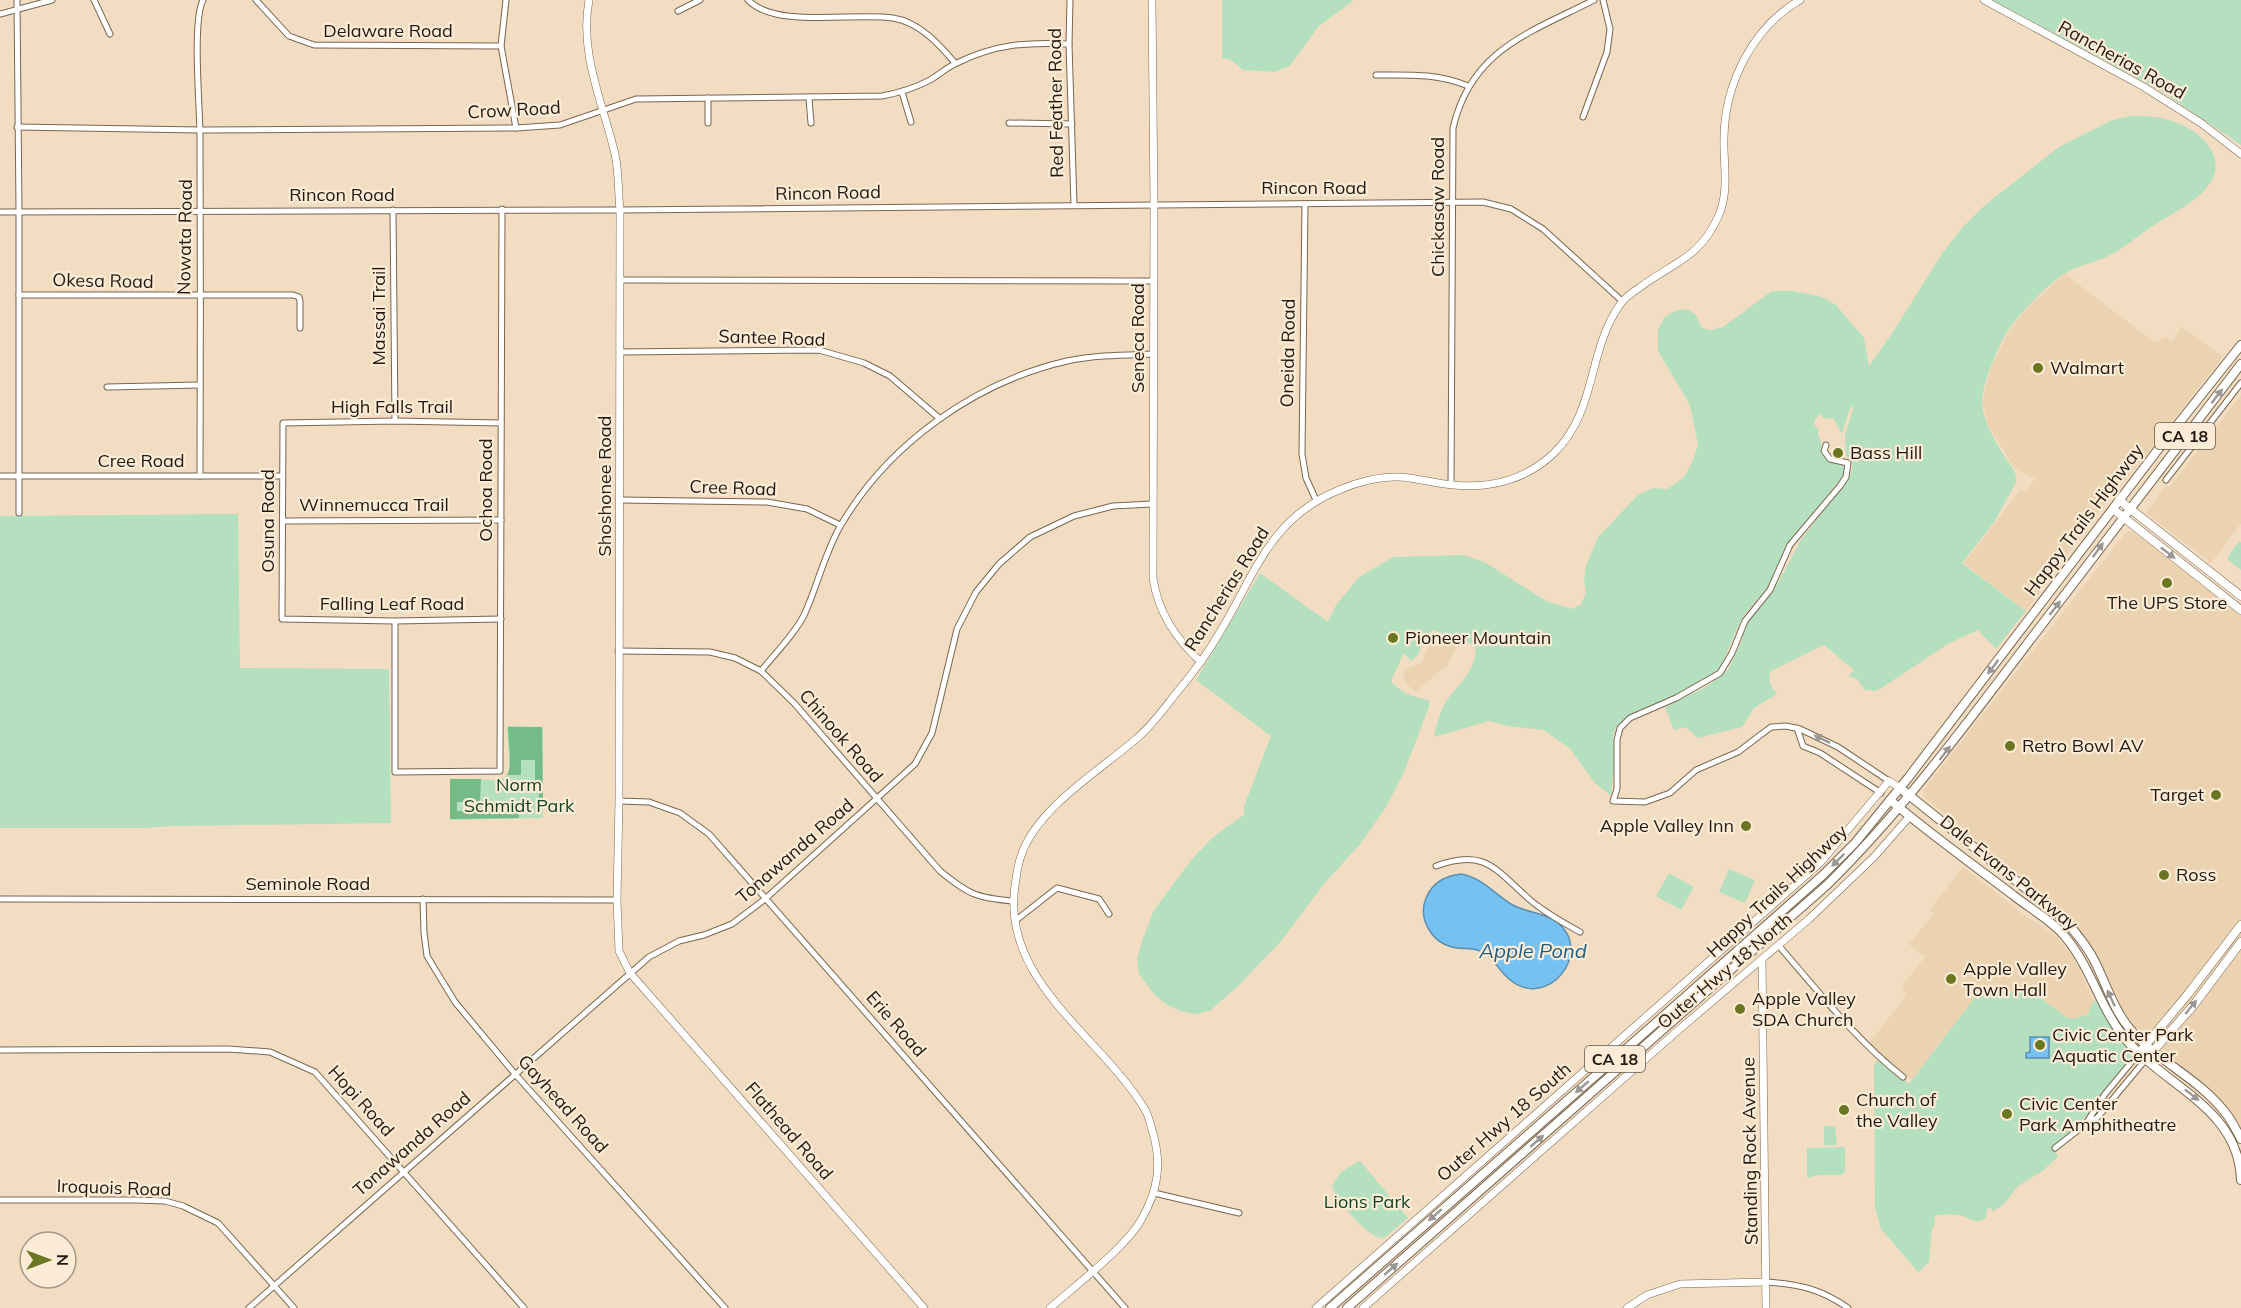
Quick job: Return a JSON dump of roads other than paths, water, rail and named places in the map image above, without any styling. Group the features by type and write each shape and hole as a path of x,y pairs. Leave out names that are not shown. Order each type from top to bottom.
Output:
{"main road":[{"name":"Happy Trails Highway","path":"1330,1308 1823,875 1855,843 1900,788 2113,508 2241,345"},
{"name":"Happy Trails Highway","path":"1347,1308 1827,885 1900,808 1979,709 2122,517 2241,364"},
{"path":"2120,500 2241,596"},
{"path":"2113,508 2241,610"},
{"name":"Dale Evans Parkway","path":"1900,788 2064,919 2089,952 2114,1004 2128,1027 2145,1045 2223,1109 2241,1139"},
{"name":"Dale Evans Parkway","path":"1890,800 2059,930 2083,962 2110,1016 2139,1053 2207,1107 2222,1126 2236,1152 2241,1180"},
{"path":"2139,1053 2241,925"},
{"path":"2146,1059 2193,1006 2241,942"}],"street":[{"path":"17,0 20,513"},
{"path":"0,14 52,0"},
{"path":"94,0 110,34"},
{"name":"Nowata Road","path":"200,476 199,8 203,0"},
{"name":"Delaware Road","path":"256,0 289,36 314,45 501,46"},
{"path":"506,0 501,46 516,128"},
{"name":"Shoshonee Road","path":"590,0 585,20 590,69 616,157 620,210 618,651 620,801 617,900 619,951 630,973"},
{"path":"678,11 700,0"},
{"path":"748,0 752,4 786,17 894,18 935,39 955,63"},
{"name":"Red Feather Road","path":"1070,0 1069,44 1074,205"},
{"name":"Seneca Road","path":"1152,0 1154,205 1152,578 1157,600 1169,626 1200,662"},
{"name":"Chickasaw Road","path":"1451,485 1453,128 1458,107 1468,86 1481,68 1498,51 1594,0"},
{"path":"1583,117 1607,52 1610,29 1603,0"},
{"name":"Rancherias Road","path":"1984,0 2144,87 2201,123 2241,154"},
{"name":"Rancherias Road","path":"1050,1308 1093,1270 1139,1224 1154,1193 1159,1156 1147,1112 1128,1085 1051,998 1025,957 1013,922 1013,901 1022,853 1043,816 1142,735 1200,662 1221,631 1270,541 1295,515 1316,500 1342,488 1397,476 1451,485 1480,487 1512,479 1536,468 1557,450 1577,424 1587,398 1603,335 1622,301 1655,276 1688,258 1710,235 1722,210 1726,190 1724,134 1729,93 1750,50 1769,26 1795,1"},
{"name":"Crow Road","path":"17,127 516,128 560,125 636,99 809,99 882,96 902,92 930,80 955,63 995,48 1030,42 1069,44"},
{"path":"1376,75 1424,75 1448,78 1468,86"},
{"path":"902,92 911,122"},
{"path":"708,98 708,123"},
{"path":"809,99 811,123"},
{"path":"1009,123 1072,124"},
{"name":"Rincon Road","path":"0,212 620,210 1483,202 1511,209 1543,229 1622,301"},
{"name":"Oneida Road","path":"1305,204 1302,454 1306,478 1316,500"},
{"name":"Ochoa Road","path":"395,621 395,772 500,771 502,209"},
{"name":"Massai Trail","path":"393,210 395,421"},
{"path":"620,280 1154,282"},
{"name":"Okesa Road","path":"20,295 299,297 300,328"},
{"name":"Santee Road","path":"620,352 819,350 864,363 890,376 939,418"},
{"path":"761,671 804,615 840,525 871,484 899,453 939,418 1008,380 1067,362 1114,355 1153,354"},
{"path":"2166,480 2241,384"},
{"path":"107,387 200,385"},
{"name":"High Falls Trail","path":"283,423 395,421 501,423"},
{"name":"Osuna Road","path":"282,619 283,423"},
{"path":"1826,444 1824,451 1830,459 1848,463 1845,477 1790,545 1770,590 1744,621 1726,665 1720,673 1700,686 1630,718 1620,728 1617,740 1617,789 1613,801 1646,802 1670,793 1696,770 1738,752 1771,727 1786,726 1818,736 1854,756 1900,788"},
{"name":"Cree Road","path":"0,476 282,476"},
{"name":"Cree Road","path":"620,500 767,502 807,509 840,525"},
{"name":"Tonawanda Road","path":"249,1308 630,973 650,957 680,941 732,924 765,899 915,764 932,733 957,629 976,592 999,564 1030,537 1074,516 1113,506 1152,504"},
{"name":"Winnemucca Trail","path":"283,521 501,520"},
{"name":"Falling Leaf Road","path":"282,619 395,621 501,619"},
{"name":"Chinook Road","path":"618,651 710,652 735,658 761,671 794,703 940,871 965,891 990,899 1013,901"},
{"path":"1797,728 1803,746 1820,753 1846,769 1890,800"},
{"path":"1846,769 1854,756"},
{"name":"Outer Hwy 18 South","path":"1316,1308 1820,863 1889,781"},
{"name":"Erie Road","path":"620,801 649,802 680,813 709,834 1125,1308"},
{"name":"Outer Hwy 18 North","path":"1363,1308 1779,946 1841,890 1910,816"},
{"path":"1436,866 1453,860 1479,860 1494,867 1534,903 1580,932"},
{"path":"1013,922 1057,888 1099,899 1109,914"},
{"name":"Seminole Road","path":"0,899 617,900"},
{"name":"Gayhead Road","path":"423,899 427,956 455,1002 515,1074 725,1308"},
{"path":"1779,946 1844,1022 1883,1061 1904,1077"},
{"name":"Standing Rock Avenue","path":"1762,959 1766,1308"},
{"name":"Flathead Road","path":"630,973 924,1308"},
{"name":"Hopi Road","path":"0,1050 228,1049 270,1052 315,1072 524,1308"},
{"path":"2087,1123 2105,1094 2139,1053"},
{"path":"2055,1148 2097,1118 2146,1059"},
{"path":"1154,1193 1239,1213"},
{"name":"Iroquois Road","path":"0,1200 136,1200 165,1201 183,1206 218,1223 294,1308"},
{"path":"1627,1308 1647,1295 1680,1284 1766,1282 1807,1287 1825,1293 1848,1308"}],"water":[{"name":"Apple Pond","path":"1461,874 1482,882 1516,907 1546,916 1557,922 1567,934 1571,948 1569,962 1562,974 1551,983 1538,988 1524,987 1509,979 1492,960 1480,951 1449,946 1435,937 1424,915 1426,898 1440,881"},
{"path":"2030,1037 2049,1037 2049,1058 2026,1058 2026,1053 2030,1052"}],"place":[{"name":"Walmart","path":"2038,368"},
{"name":"Bass Hill","path":"1838,453"},
{"name":"The UPS Store","path":"2167,583"},
{"name":"Pioneer Mountain","path":"1393,638"},
{"name":"Retro Bowl AV","path":"2010,746"},
{"name":"Target","path":"2216,795"},
{"name":"Apple Valley Inn","path":"1746,826"},
{"name":"Ross","path":"2164,875"},
{"name":"Apple Valley Town Hall","path":"1951,979"},
{"name":"Apple Valley SDA Church","path":"1740,1009"},
{"name":"Civic Center Park Aquatic Center","path":"2040,1045"},
{"name":"Church of the Valley","path":"1844,1110"},
{"name":"Civic Center Park Amphitheatre","path":"2007,1114"}],"park label":[{"name":"Norm Schmidt Park","path":"519,795"},
{"name":"Lions Park","path":"1367,1202"}]}
